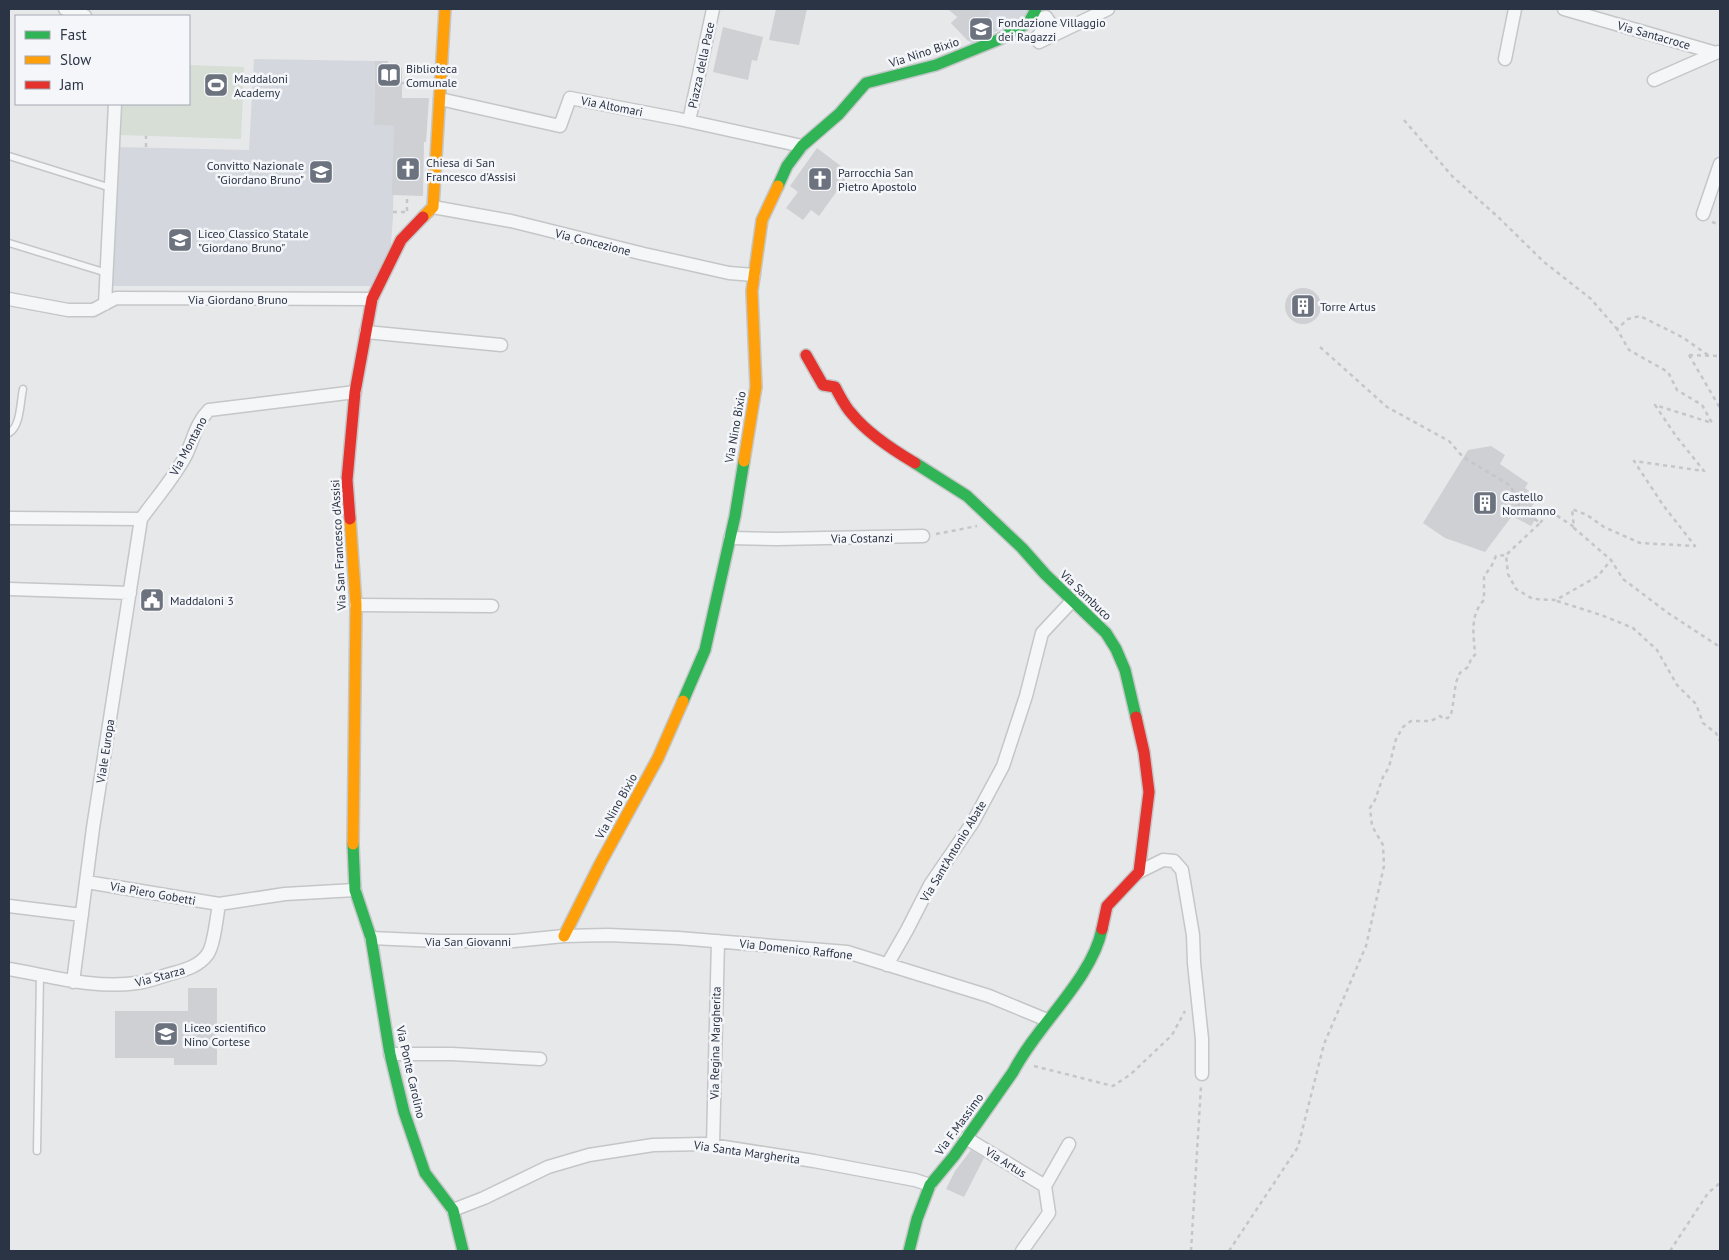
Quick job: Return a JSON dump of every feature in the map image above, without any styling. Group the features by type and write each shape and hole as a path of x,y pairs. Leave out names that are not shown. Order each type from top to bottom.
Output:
{"street":[{"path":"65,9 82,15"},
{"path":"433,207 445,9"},
{"name":"Piazza della Pace","path":"689,121 713,9"},
{"name":"Via Nino Bixio","path":"564,936 600,864 658,758 705,650 730,538 756,387 752,291 762,220 787,166 802,146 839,114 866,83 936,64 1000,39 1028,22 1036,9"},
{"path":"1028,22 1046,17 1050,23 1036,38 1039,42 1108,9"},
{"path":"1505,59 1515,9"},
{"name":"Via Santacroce","path":"1564,9 1718,52"},
{"name":"Via Santacroce","path":"1654,80 1718,52"},
{"name":"Via Altomari","path":"440,98 560,126 570,98 689,121 802,146"},
{"path":"106,304 115,105"},
{"path":"1703,214 1720,164"},
{"name":"Via Concezione","path":"433,207 512,221 729,273 754,275"},
{"name":"Via San Francesco d'Assisi","path":"355,890 353,831 356,605 347,480 355,392 372,299 401,240 433,207"},
{"name":"Via Giordano Bruno","path":"9,299 68,310 93,310 116,298 372,299"},
{"path":"366,332 502,345"},
{"name":"Via Sambuco","path":"806,355 823,385 834,387 851,414 869,431 897,452 967,496 1022,548 1045,574 1106,633 1126,670 1144,752 1149,792 1139,872"},
{"name":"Via Montano","path":"141,519 172,478 186,454 200,419 209,410 355,392"},
{"path":"9,518 141,519"},
{"name":"Viale Europa","path":"73,982 94,828 141,519"},
{"name":"Via Costanzi","path":"730,538 923,536"},
{"path":"9,589 130,593"},
{"name":"Via Sant'Antonio Abate","path":"887,965 908,930 930,885 973,822 1002,766 1026,696 1042,633 1072,601"},
{"path":"356,605 492,606"},
{"path":"1047,1020 1083,974 1101,936 1107,906 1139,872 1163,860 1174,861 1182,870 1193,935 1196,990 1202,1039 1202,1074"},
{"name":"Via Piero Gobetti","path":"87,882 219,904"},
{"path":"219,904 285,894 355,890"},
{"name":"Via Ponte Carolino","path":"355,890 371,938 390,1054 404,1112 425,1173 453,1210 463,1251"},
{"name":"Via Starza","path":"9,970 40,974 73,982 109,984 138,983 193,967 208,954 214,936 219,904"},
{"path":"9,906 82,915"},
{"name":"Via Domenico Raffone","path":"564,936 608,935 718,941 847,952 990,996 1047,1020"},
{"name":"Via San Giovanni","path":"371,938 504,941 564,936"},
{"name":"Via Regina Margherita","path":"713,1145 718,941"},
{"name":"Via F.Massimo","path":"909,1251 917,1219 930,1185 954,1156 1047,1020"},
{"path":"390,1054 452,1054 540,1059"},
{"name":"Via Artus","path":"966,1138 1045,1186"},
{"path":"1022,1251 1048,1213 1045,1186 1069,1144"},
{"name":"Via Santa Margherita","path":"453,1210 484,1198 548,1167 589,1155 653,1145 713,1145 814,1161 915,1180 930,1185"}],"lane":[{"path":"9,156 111,188"},
{"path":"9,243 107,273"},
{"path":"9,434 17,422 23,389"},
{"path":"37,1151 40,974"}],"path":[{"path":"402,83 441,84"},
{"path":"1404,120 1452,176 1498,216 1544,262 1591,299 1617,328 1629,350 1668,372 1677,390 1702,405 1712,423 1655,405 1676,436 1704,471 1634,461 1663,505 1695,546 1640,543 1604,527 1587,515 1572,509 1574,528"},
{"path":"146,136 146,147"},
{"path":"393,212 407,212"},
{"path":"1617,328 1628,319 1640,316 1682,338 1708,355"},
{"path":"1320,347 1387,407 1449,441 1463,457 1511,486 1520,508 1540,522"},
{"path":"1720,356 1689,355 1720,408"},
{"path":"1230,1251 1298,1147 1324,1044 1366,946 1384,866 1383,844 1372,826 1370,808 1376,800 1383,777 1389,766 1396,739 1403,727 1411,721 1431,721 1440,716 1444,719 1450,717 1460,673 1469,666 1471,658 1475,655 1473,622 1476,608 1484,600 1484,576 1496,556 1506,555 1550,511 1574,528 1611,560 1623,579 1668,613 1720,647"},
{"path":"923,536 972,528 993,522"},
{"path":"1506,555 1508,574 1516,589 1533,599 1556,600 1633,628 1657,650 1677,685 1696,704 1703,723 1716,733 1720,741"},
{"path":"1556,600 1598,576 1611,560"},
{"path":"1018,1062 1113,1086 1131,1074 1172,1035 1196,990"},
{"path":"1191,1251 1202,1074"},
{"path":"1670,1251 1708,1193 1720,1183"}],"shaded area":[{"name":"Fondazione Villaggio dei Ragazzi","path":"948,9 1029,9 1024,19 971,43 951,23 957,17"},
{"name":"Convitto Nazionale \"Giordano Bruno\"","path":"254,59 375,61 374,125 394,126 393,218 390,254 373,286 113,286 117,147 249,150"},
{"name":"Maddaloni Academy","path":"190,65 244,67 241,139 121,135 122,105 190,105"}],"building":[{"path":"776,9 807,9 799,45 769,40"},
{"path":"948,9 991,9 987,19 995,29 968,41 951,23 958,17"},
{"path":"723,27 763,37 757,61 752,60 748,80 713,72"},
{"name":"Chiesa di San Francesco d'Assisi","path":"375,61 388,61 388,68 402,68 402,98 429,98 426,142 424,142 423,196 392,195 394,126 374,125"},
{"name":"Parrocchia San Pietro Apostolo","path":"817,148 850,173 819,216 811,210 803,220 786,208 798,192 790,186"},
{"name":"Torre Artus","path":"1303,288 1310,289 1316,293 1320,299 1320,313 1316,319 1310,323 1303,324 1296,323 1290,319 1286,313 1285,306 1286,299 1290,293 1296,289"},
{"name":"Castello Normanno","path":"1491,446 1505,455 1500,464 1528,483 1525,488 1538,497 1531,508 1539,514 1531,526 1512,516 1485,552 1445,538 1423,523 1468,450"},
{"name":"Liceo scientifico Nino Cortese","path":"188,988 217,988 217,1065 174,1065 174,1058 115,1058 115,1011 188,1011"},
{"path":"971,1150 984,1158 964,1197 946,1189 955,1171"}],"traffic: fast":[{"path":"778,186 787,166 802,146 839,114 866,83 936,65 1000,39 1029,22 1036,9"},
{"path":"683,701 705,650 735,516 744,461"},
{"path":"915,463 967,496 1022,548 1045,574 1106,633 1116,649 1125,670 1136,717"},
{"path":"353,844 355,890 371,938 390,1054 404,1112 425,1173 453,1210 463,1251"},
{"path":"909,1251 917,1219 930,1185 954,1156 1013,1072 1023,1054 1076,984 1096,948 1102,929"}],"traffic: slow":[{"path":"423,217 433,207 445,9"},
{"path":"744,461 756,387 752,291 762,220 778,186"},
{"path":"350,519 356,605 353,844"},
{"path":"564,936 600,864 658,758 683,701"}],"traffic: jam":[{"path":"350,519 347,480 355,392 372,299 401,240 423,217"},
{"path":"806,355 823,385 835,387 847,408 858,421 881,441 915,463"},
{"path":"1102,929 1107,906 1139,872 1149,792 1144,752 1136,717"}],"place":[{"name":"Fondazione Villaggio dei Ragazzi","path":"981,29"},
{"name":"Biblioteca Comunale","path":"389,75"},
{"name":"Maddaloni Academy","path":"216,85"},
{"name":"Chiesa di San Francesco d'Assisi","path":"408,169"},
{"name":"Convitto Nazionale \"Giordano Bruno\"","path":"321,172"},
{"name":"Parrocchia San Pietro Apostolo","path":"820,179"},
{"name":"Liceo Classico Statale \"Giordano Bruno\"","path":"180,240"},
{"name":"Torre Artus","path":"1303,306"},
{"name":"Castello Normanno","path":"1485,503"},
{"name":"Maddaloni 3","path":"152,600"},
{"name":"Liceo scientifico Nino Cortese","path":"166,1034"}]}
